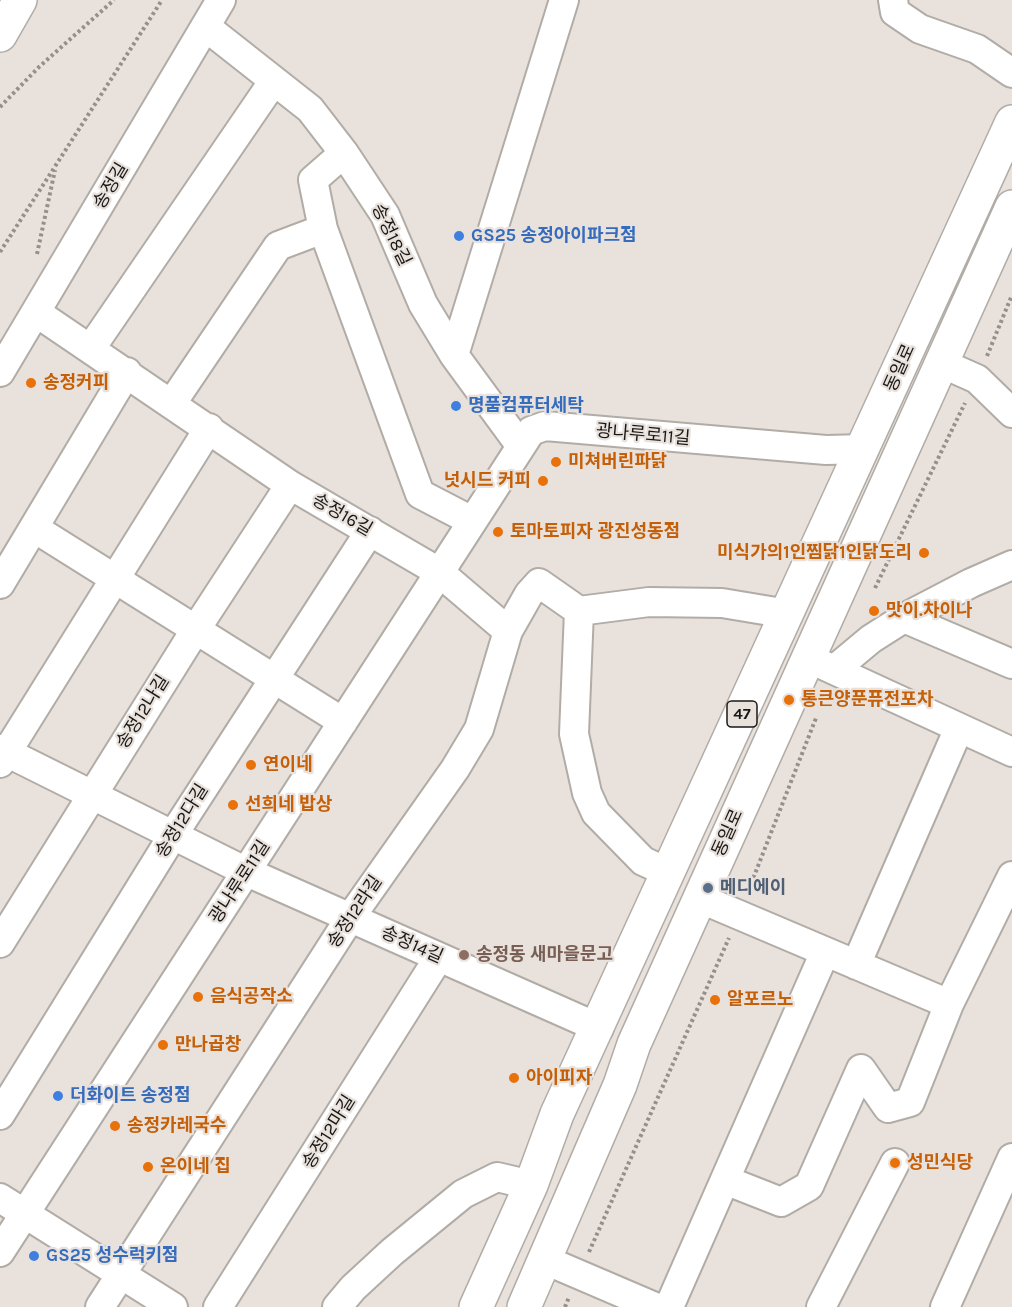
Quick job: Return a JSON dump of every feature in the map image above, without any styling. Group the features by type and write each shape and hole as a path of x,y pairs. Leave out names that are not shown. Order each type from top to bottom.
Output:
{"main road":[{"path":"0,35 20,0"},
{"name":"동일로","path":"477,1307 531,1185 557,1114 864,449 1012,122"},
{"name":"동일로","path":"524,1307 620,1085 634,1044 699,898 822,664 941,363 1012,207"},
{"path":"557,1114 555,1175 538,1216 552,1220 567,1209"}],"street":[{"name":"송정길","path":"0,372 221,0"},
{"path":"454,355 564,0"},
{"path":"900,11 920,29 977,49 1012,73"},
{"name":"송정18길","path":"206,27 310,109 344,153 385,215 423,304 454,355 520,445"},
{"path":"91,348 273,82"},
{"path":"344,153 313,180 323,229 420,494 472,520"},
{"path":"172,403 278,246 323,229"},
{"name":"송정16길","path":"37,313 127,372 290,485 439,572 508,631"},
{"name":"동일로","path":"941,363 977,379 1012,413"},
{"path":"0,584 127,372"},
{"name":"광나루로11길","path":"0,1252 531,431 545,426 826,450 864,449"},
{"path":"2,755 116,578 208,428"},
{"name":"송정12나길","path":"0,943 91,794 290,485"},
{"path":"34,528 343,722"},
{"name":"송정12다길","path":"0,1115 173,835 370,531"},
{"path":"822,664 971,583 1012,566"},
{"name":"송정12라길","path":"100,1307 350,918 455,769 479,729 508,631 529,594 539,583 579,611"},
{"path":"669,873 644,861 596,813 587,794 574,734 579,611 649,602 722,603 788,614"},
{"path":"904,618 1012,664"},
{"path":"822,664 1012,752"},
{"path":"856,965 959,728"},
{"name":"송정14길","path":"2,755 91,794 247,872 598,1028"},
{"path":"725,1180 782,1202 809,1186 861,1069 888,1108 909,1102 949,1004 1012,876"},
{"path":"699,898 949,1004"},
{"path":"669,1307 825,952"},
{"name":"송정12마길","path":"218,1307 440,957"},
{"path":"945,1307 1012,1158"},
{"path":"821,1307 895,1163"},
{"path":"337,1307 353,1288 392,1252 463,1194 497,1177 531,1185"},
{"path":"0,1198 173,1307"},
{"path":"545,1260 655,1307"}],"path":[{"path":"0,106 39,67 114,0"},
{"path":"0,252 162,0"},
{"path":"37,256 55,166"},
{"path":"872,594 977,379 1012,295"},
{"path":"565,1307 739,915 818,713"}],"place":[{"name":"GS25 송정아이파크점","path":"459,236"},
{"name":"송정커피","path":"31,383"},
{"name":"명품컴퓨터세탁","path":"456,406"},
{"name":"미쳐버린파닭","path":"556,462"},
{"name":"넛시드 커피","path":"543,481"},
{"name":"토마토피자 광진성동점","path":"498,532"},
{"name":"미식가의1인찜닭1인닭도리","path":"924,553"},
{"name":"맛이.차이나","path":"874,611"},
{"name":"통큰양푼퓨전포차","path":"789,700"},
{"name":"연이네","path":"251,765"},
{"name":"선희네 밥상","path":"233,805"},
{"name":"메디에이","path":"708,888"},
{"name":"송정동 새마을문고","path":"464,955"},
{"name":"음식공작소","path":"198,997"},
{"name":"알포르노","path":"715,1000"},
{"name":"만나곱창","path":"163,1045"},
{"name":"아이피자","path":"514,1078"},
{"name":"더화이트 송정점","path":"58,1096"},
{"name":"송정카레국수","path":"115,1126"},
{"name":"성민식당","path":"895,1163"},
{"name":"온이네 집","path":"148,1167"},
{"name":"GS25 성수럭키점","path":"34,1256"}]}
